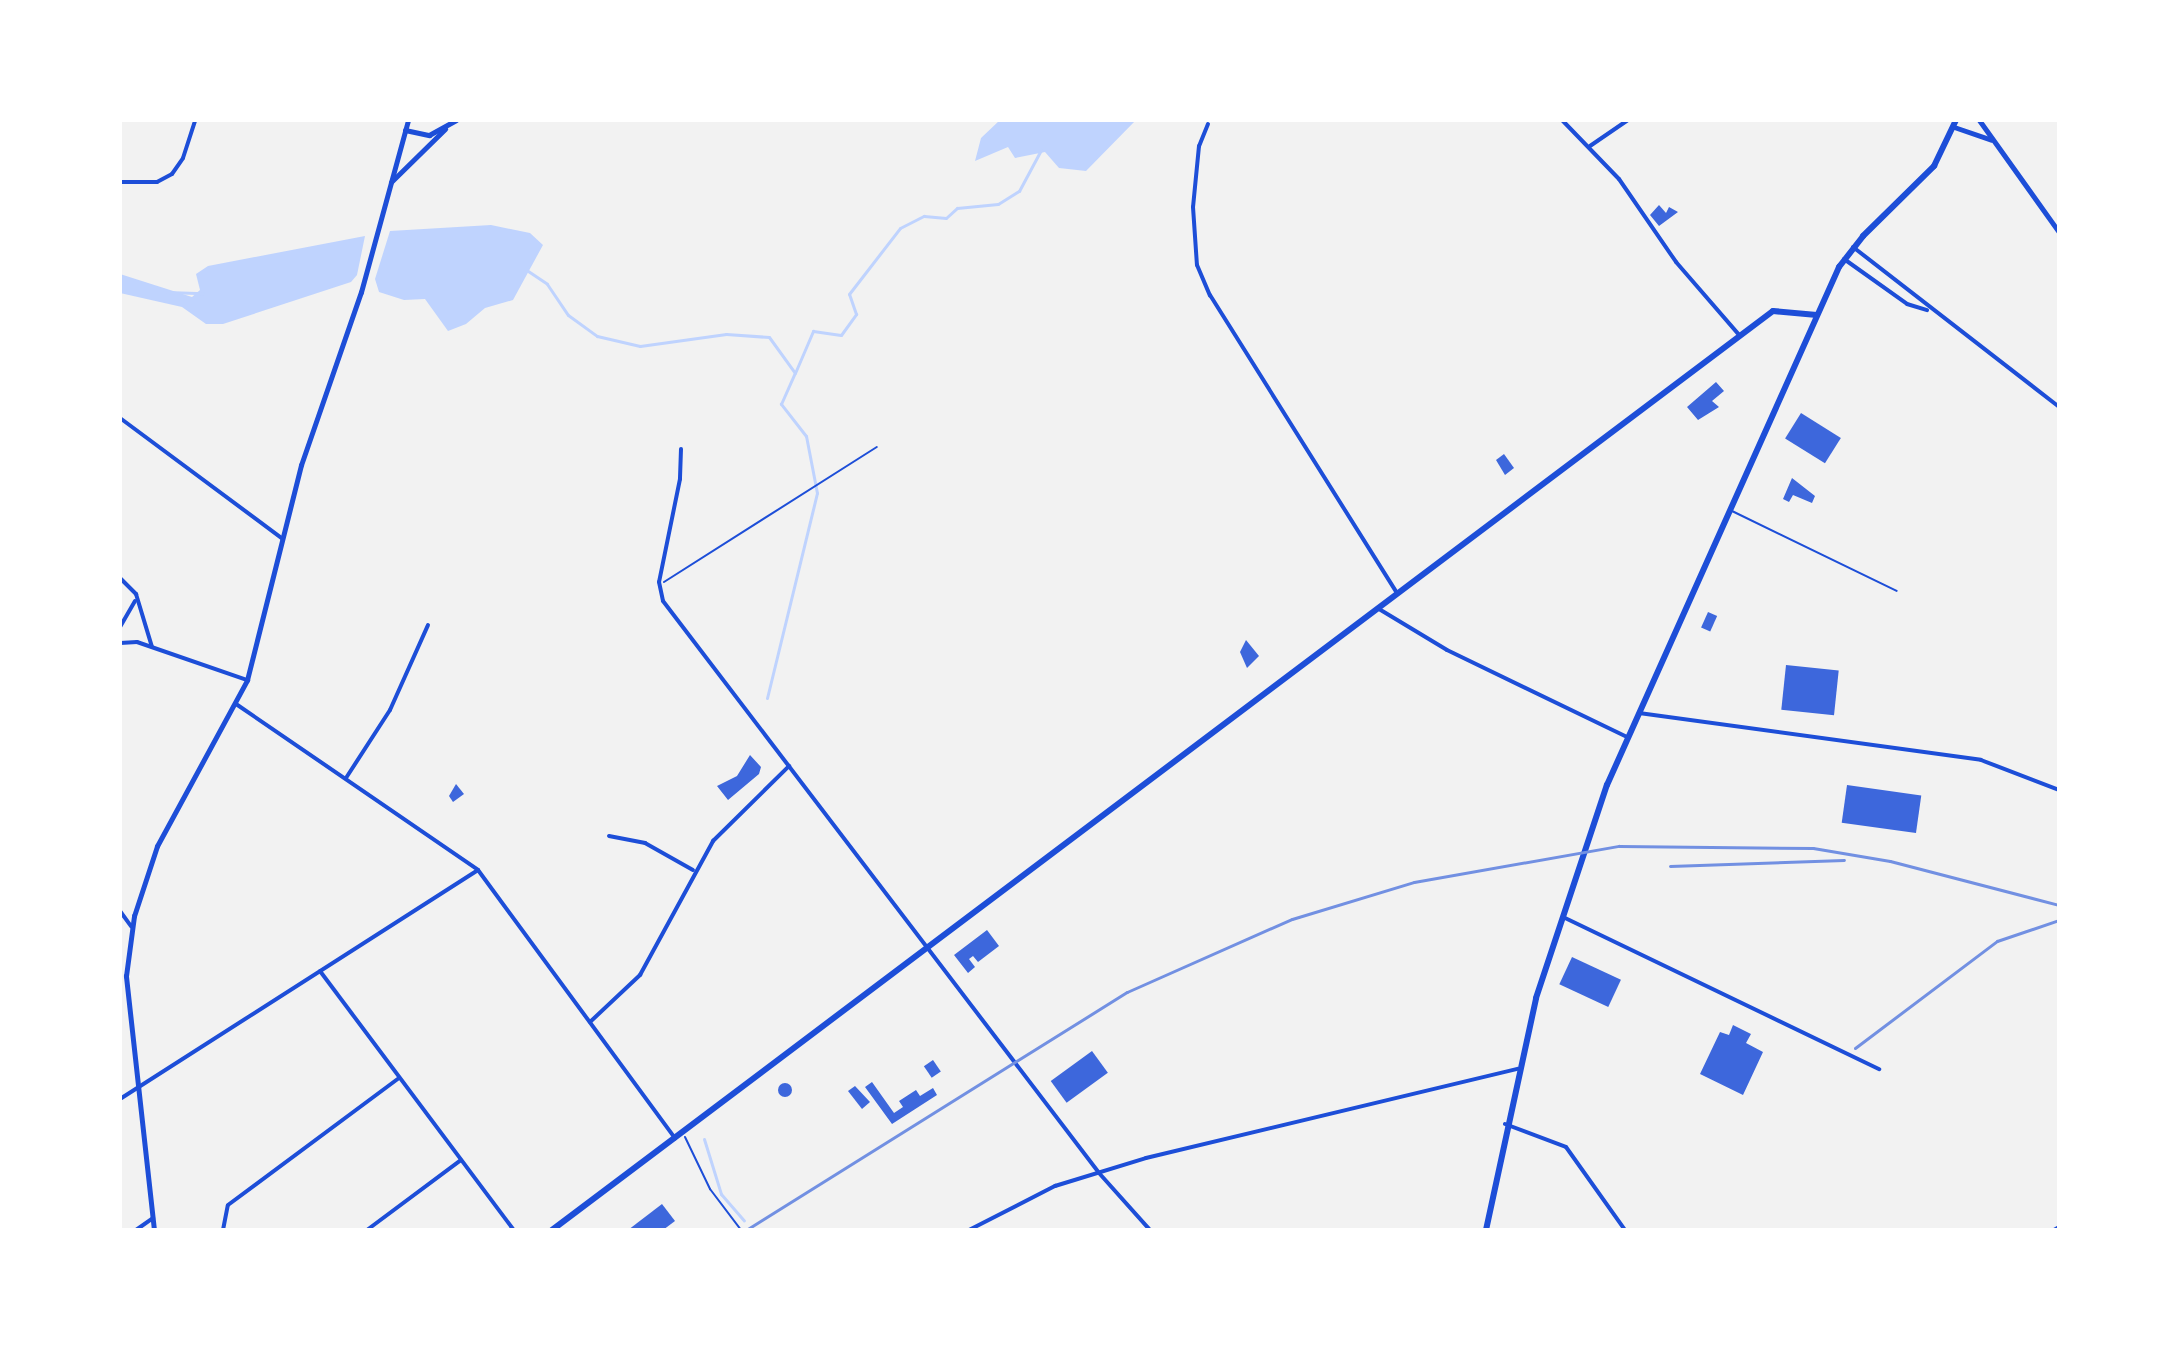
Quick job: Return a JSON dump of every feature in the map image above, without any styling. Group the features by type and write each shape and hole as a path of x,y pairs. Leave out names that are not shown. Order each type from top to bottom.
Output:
{"main road":[{"path":"1486,1230 1518,1069 1561,916 1628,737 1844,259 1934,166 1955,123"},
{"path":"552,1230 1777,309 1817,315"}],"street":[{"path":"120,182 157,182 172,174 183,158 195,120"},
{"path":"154,1230 123,977 131,926 157,846 247,680 301,465 361,292 408,120"},
{"path":"390,182 456,120"},
{"path":"1562,120 1632,196 1676,262 1740,336"},
{"path":"1589,147 1628,120"},
{"path":"1971,120 1980,121 2059,232"},
{"path":"1955,123 1979,132 1998,146"},
{"path":"1208,124 1199,146 1193,207 1197,265 1210,295 1397,593"},
{"path":"405,130 426,135 445,129"},
{"path":"1853,247 1929,310 2059,407"},
{"path":"1844,259 1907,304 1929,310"},
{"path":"120,418 283,539"},
{"path":"681,449 680,479 659,582 666,606 929,946 1099,1173 1150,1230"},
{"path":"120,578 137,598 152,647"},
{"path":"120,627 137,598"},
{"path":"1377,608 1447,650 1628,737"},
{"path":"346,778 390,710 428,625"},
{"path":"120,643 152,647 247,680"},
{"path":"236,704 478,870 675,1138"},
{"path":"1639,713 1981,760 2059,790"},
{"path":"590,1022 643,970 693,870 733,817 789,766"},
{"path":"609,836 645,843 693,870"},
{"path":"120,1099 138,1084 478,870"},
{"path":"120,911 131,926"},
{"path":"1561,916 1879,1069"},
{"path":"320,971 514,1230"},
{"path":"969,1230 1040,1193 1099,1173 1518,1069"},
{"path":"223,1230 228,1205 399,1078"},
{"path":"1505,1124 1566,1147 1625,1230"},
{"path":"367,1230 461,1160"},
{"path":"136,1230 153,1218"}],"lane":[{"path":"1731,511 1897,591"}],"path":[{"path":"659,582 877,447"},
{"path":"682,1132 710,1189 741,1230"}],"water":[{"path":"1000,120 1136,120 1086,171 1059,168 1045,152 1015,158 1008,147 975,161 981,138"},
{"path":"491,225 530,233 543,245 513,300 485,308 466,324 448,331 425,299 404,300 379,292 375,279 390,231"},
{"path":"365,236 357,275 351,282 223,324 206,324 182,307 120,293 120,274 192,297 200,290 196,274 208,266"}],"building":[{"path":"1659,205 1666,213 1669,207 1678,212 1659,226 1650,215"},
{"path":"1716,382 1724,391 1712,401 1719,407 1698,420 1687,407"},
{"path":"1801,413 1841,438 1825,463 1785,438"},
{"path":"1504,454 1514,468 1505,475 1496,460"},
{"path":"1792,478 1815,496 1812,503 1793,495 1789,502 1783,499"},
{"path":"1708,612 1717,616 1710,632 1701,628"},
{"path":"1246,640 1259,656 1247,668 1240,652"},
{"path":"1786,665 1839,671 1834,715 1781,710"},
{"path":"750,755 761,767 759,774 728,800 717,786 737,776"},
{"path":"456,784 464,794 453,802 449,796"},
{"path":"1847,785 1921,795 1916,833 1842,823"},
{"path":"987,930 999,946 978,962 973,956 969,959 975,967 968,973 954,955"},
{"path":"1572,957 1621,980 1608,1007 1559,984"},
{"path":"1733,1025 1751,1034 1746,1043 1763,1052 1743,1095 1700,1074 1720,1032 1729,1035"},
{"path":"1092,1051 1108,1073 1067,1103 1051,1081"},
{"path":"933,1060 941,1072 932,1078 924,1066"},
{"path":"872,1082 894,1113 903,1107 899,1101 916,1090 920,1096 933,1088 937,1095 892,1124 865,1087"},
{"path":"785,1083 792,1090 785,1097 778,1090"},
{"path":"855,1086 870,1102 862,1109 848,1091"},
{"path":"662,1204 675,1221 663,1230 628,1230"}],"waterway":[{"path":"528,271 547,284 568,315 597,336 640,346 726,334 769,337 795,373 813,331 841,335 856,314 849,294 900,228 924,216 946,218 957,208 998,204 1019,191 1041,150"},
{"path":"167,292 203,293"},
{"path":"767,698 817,493 806,436 781,404 795,373"},
{"path":"704,1139 721,1194 744,1220"}],"railway":[{"path":"746,1230 1127,992 1292,919 1414,882 1619,846 1813,848 1890,861 2059,905"},
{"path":"1670,866 1844,860"},
{"path":"1855,1048 1997,941 2059,920"}]}
